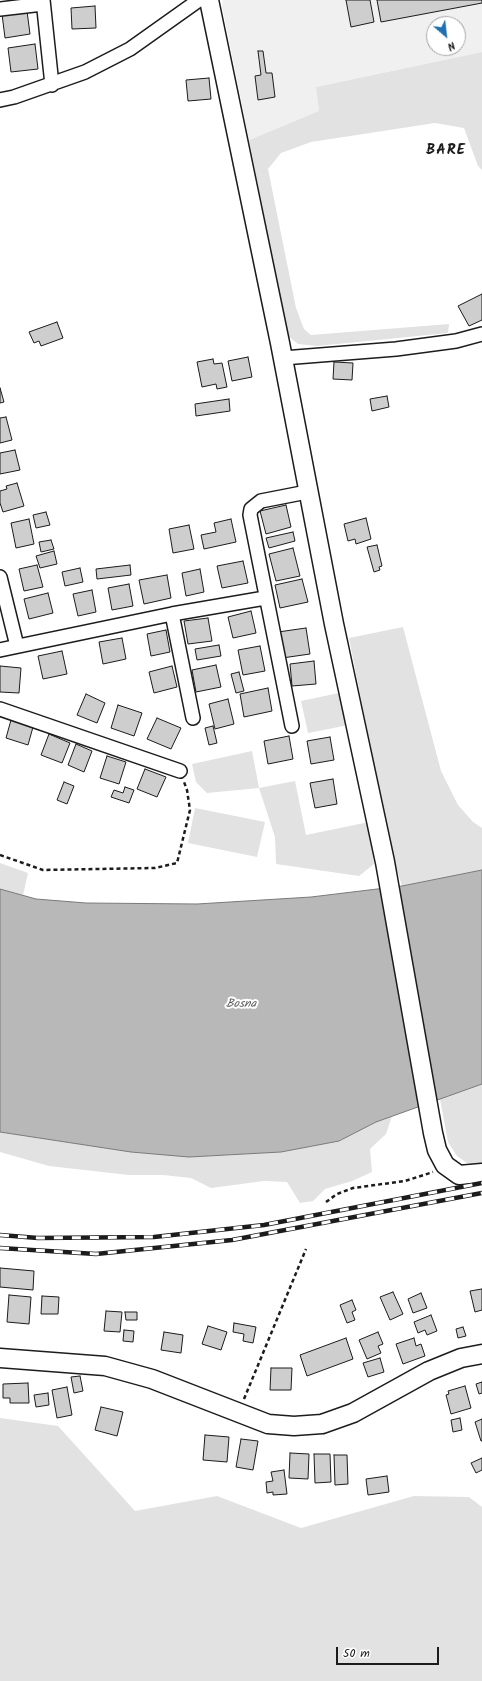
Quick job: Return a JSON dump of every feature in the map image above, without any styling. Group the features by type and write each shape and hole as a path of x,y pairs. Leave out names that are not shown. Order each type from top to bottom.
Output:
{"street":[{"path":"0,100 52,85 85,72 130,49 199,0"},
{"path":"209,0 283,358 307,492 385,862 433,1133 437,1150 445,1165 459,1174 482,1173"},
{"path":"0,9 43,2 52,85"},
{"path":"283,358 396,349 456,341 482,334"},
{"path":"292,726 250,521 251,510 261,501 307,492"},
{"path":"0,577 17,646"},
{"path":"0,650 172,614 265,598"},
{"path":"172,614 193,718"},
{"path":"0,709 180,771"},
{"path":"0,1358 106,1366 152,1379 268,1424 294,1426 322,1424 353,1414 429,1371 461,1358 482,1354"}],"path":[{"path":"0,855 43,870 155,868 177,863 190,810 187,790 180,771"},
{"path":"326,1202 337,1194 353,1188 405,1181 428,1174 445,1165"},
{"path":"239,1412 306,1249"}],"shaded area":[{"path":"223,0 482,0 482,52 466,55 466,16 426,16 426,56 463,56 316,87 319,111 249,140 222,6"},
{"path":"482,52 482,170 478,166 464,128 435,123 311,142 281,153 268,169 296,308 304,329 311,335 449,324 448,333 317,346 298,344 288,336 249,140 319,111 316,87"},
{"path":"403,627 441,771 458,805 473,822 482,828 482,870 402,886 391,851 349,638"},
{"path":"339,693 349,725 308,733 301,701"},
{"path":"252,751 259,788 207,793 196,782 192,764"},
{"path":"295,781 306,835 369,822 374,864 359,876 276,864 275,837 259,788"},
{"path":"195,808 265,822 257,857 188,843"},
{"path":"0,863 28,873 23,895 0,889"},
{"path":"482,1084 482,1166 467,1163 457,1156 448,1142 440,1099"},
{"path":"392,1116 386,1134 370,1149 372,1172 352,1181 325,1189 313,1201 300,1203 287,1182 264,1181 211,1188 191,1178 163,1175 129,1175 49,1166 0,1152 0,1132 131,1152 189,1157 281,1152 339,1141 376,1122"},
{"path":"0,1418 58,1426 135,1511 217,1496 301,1528 414,1496 469,1497 482,1507 482,1681 0,1681"}],"water":[{"name":"Bosna","path":"482,870 482,1084 376,1122 339,1141 281,1152 189,1157 131,1152 0,1132 0,889 36,899 86,903 197,904 311,897 402,886"}],"building":[{"path":"346,0 370,0 374,22 351,27"},
{"path":"377,0 482,0 482,3 381,22"},
{"path":"95,6 96,28 72,29 71,8"},
{"path":"27,11 30,34 5,38 2,14"},
{"path":"35,44 38,69 11,72 8,48"},
{"path":"258,51 263,51 266,73 272,73 275,97 258,100 255,76 261,75"},
{"path":"209,78 211,99 188,101 186,80"},
{"path":"482,294 482,320 469,326 458,306"},
{"path":"57,322 63,338 41,346 39,341 34,343 29,332"},
{"path":"248,357 252,377 232,381 228,361"},
{"path":"213,359 214,364 222,363 227,387 217,389 216,384 202,387 197,362"},
{"path":"334,362 353,363 352,380 333,379"},
{"path":"0,388 4,402 0,403"},
{"path":"387,396 389,407 372,411 370,399"},
{"path":"229,399 230,411 196,416 195,404"},
{"path":"6,417 12,440 0,443 0,418"},
{"path":"15,450 20,470 0,474 0,453"},
{"path":"17,483 24,506 3,512 0,503 0,491 7,489 6,486"},
{"path":"286,505 291,527 266,534 260,511"},
{"path":"46,512 50,525 36,528 33,515"},
{"path":"366,518 371,539 356,544 355,539 348,541 344,524"},
{"path":"29,519 34,544 16,548 11,523"},
{"path":"231,519 236,542 204,549 201,535 216,532 214,523"},
{"path":"189,525 194,549 173,553 169,529"},
{"path":"293,532 295,541 269,548 266,538"},
{"path":"51,540 54,549 41,552 39,542"},
{"path":"377,545 382,566 379,567 380,570 374,572 367,547"},
{"path":"293,548 300,576 276,581 269,554"},
{"path":"54,551 57,564 40,568 36,556"},
{"path":"243,561 248,583 222,588 217,566"},
{"path":"37,565 43,587 24,591 19,569"},
{"path":"130,565 131,575 97,579 96,569"},
{"path":"80,568 83,582 65,586 62,572"},
{"path":"200,569 204,592 186,596 182,573"},
{"path":"167,575 171,598 144,604 139,580"},
{"path":"302,579 308,602 280,608 275,585"},
{"path":"129,584 133,606 112,610 108,588"},
{"path":"92,590 96,612 78,616 73,594"},
{"path":"48,593 53,613 29,619 24,599"},
{"path":"251,611 256,633 233,638 228,617"},
{"path":"208,618 212,641 188,644 184,621"},
{"path":"306,628 310,654 282,658 278,632"},
{"path":"166,630 170,652 151,656 147,634"},
{"path":"122,638 126,659 103,664 99,642"},
{"path":"219,645 221,656 197,660 195,649"},
{"path":"260,646 265,671 243,675 238,650"},
{"path":"62,651 67,674 43,679 38,656"},
{"path":"314,661 316,684 292,686 290,664"},
{"path":"216,665 221,687 196,692 192,670"},
{"path":"0,666 21,668 19,693 0,692"},
{"path":"172,666 177,687 154,693 149,672"},
{"path":"239,672 244,691 236,693 231,674"},
{"path":"268,688 272,711 244,717 240,694"},
{"path":"86,694 105,703 97,723 77,715"},
{"path":"228,699 234,724 215,729 209,704"},
{"path":"118,705 142,713 134,736 111,728"},
{"path":"157,718 181,728 171,749 147,739"},
{"path":"11,720 33,727 28,745 6,738"},
{"path":"213,726 217,743 209,745 205,728"},
{"path":"49,734 70,743 62,763 41,755"},
{"path":"289,736 293,759 268,764 264,741"},
{"path":"330,737 334,760 311,764 307,741"},
{"path":"76,744 92,751 84,772 68,765"},
{"path":"107,756 126,762 119,784 100,778"},
{"path":"145,769 166,777 157,797 137,789"},
{"path":"333,779 337,804 315,808 310,783"},
{"path":"64,782 74,786 67,804 57,800"},
{"path":"125,787 134,790 129,803 111,797 114,790 123,793"},
{"path":"0,1268 34,1271 33,1290 0,1287"},
{"path":"482,1289 482,1310 475,1312 470,1291"},
{"path":"393,1292 403,1314 390,1320 380,1297"},
{"path":"421,1293 427,1308 413,1313 408,1299"},
{"path":"9,1295 31,1297 29,1324 7,1322"},
{"path":"42,1296 59,1297 58,1314 41,1314"},
{"path":"352,1300 356,1310 352,1312 355,1320 347,1323 340,1305"},
{"path":"106,1311 122,1312 120,1332 104,1331"},
{"path":"125,1312 137,1312 137,1320 126,1320"},
{"path":"431,1315 437,1331 427,1335 425,1330 418,1333 414,1322"},
{"path":"234,1323 256,1327 253,1343 243,1341 244,1334 233,1332"},
{"path":"208,1326 227,1332 221,1350 202,1344"},
{"path":"463,1327 466,1336 458,1338 456,1329"},
{"path":"124,1330 134,1331 133,1342 123,1341"},
{"path":"164,1332 183,1335 181,1353 161,1350"},
{"path":"378,1332 383,1344 378,1346 381,1353 367,1359 359,1340"},
{"path":"346,1338 353,1359 307,1376 300,1355"},
{"path":"414,1338 416,1346 421,1344 425,1356 403,1364 396,1344"},
{"path":"380,1358 384,1372 368,1377 363,1363"},
{"path":"271,1368 292,1368 291,1390 270,1390"},
{"path":"80,1376 83,1391 74,1393 71,1377"},
{"path":"482,1382 482,1393 479,1394 476,1384"},
{"path":"28,1383 29,1403 10,1403 10,1398 3,1398 3,1384"},
{"path":"465,1386 471,1408 451,1414 446,1395 449,1394 448,1391"},
{"path":"67,1387 72,1415 57,1418 52,1390"},
{"path":"48,1393 49,1405 36,1407 34,1395"},
{"path":"101,1407 123,1412 117,1436 95,1430"},
{"path":"460,1418 462,1430 453,1432 451,1420"},
{"path":"482,1419 482,1441 481,1441 475,1422"},
{"path":"205,1435 229,1437 227,1462 203,1460"},
{"path":"241,1439 258,1441 253,1470 236,1467"},
{"path":"290,1453 309,1454 308,1479 289,1478"},
{"path":"314,1454 330,1454 331,1482 315,1483"},
{"path":"334,1455 347,1455 348,1484 335,1485"},
{"path":"482,1458 482,1470 476,1473 471,1463"},
{"path":"284,1470 287,1494 273,1495 273,1492 267,1493 266,1482 273,1481 271,1472"},
{"path":"387,1476 389,1492 368,1495 366,1479"}],"railway":[{"path":"0,1235 38,1238 154,1237 264,1225 482,1183"},
{"path":"0,1248 96,1254 232,1240 482,1193"}],"district":[{"name":"BARE","path":"446,151"}]}
